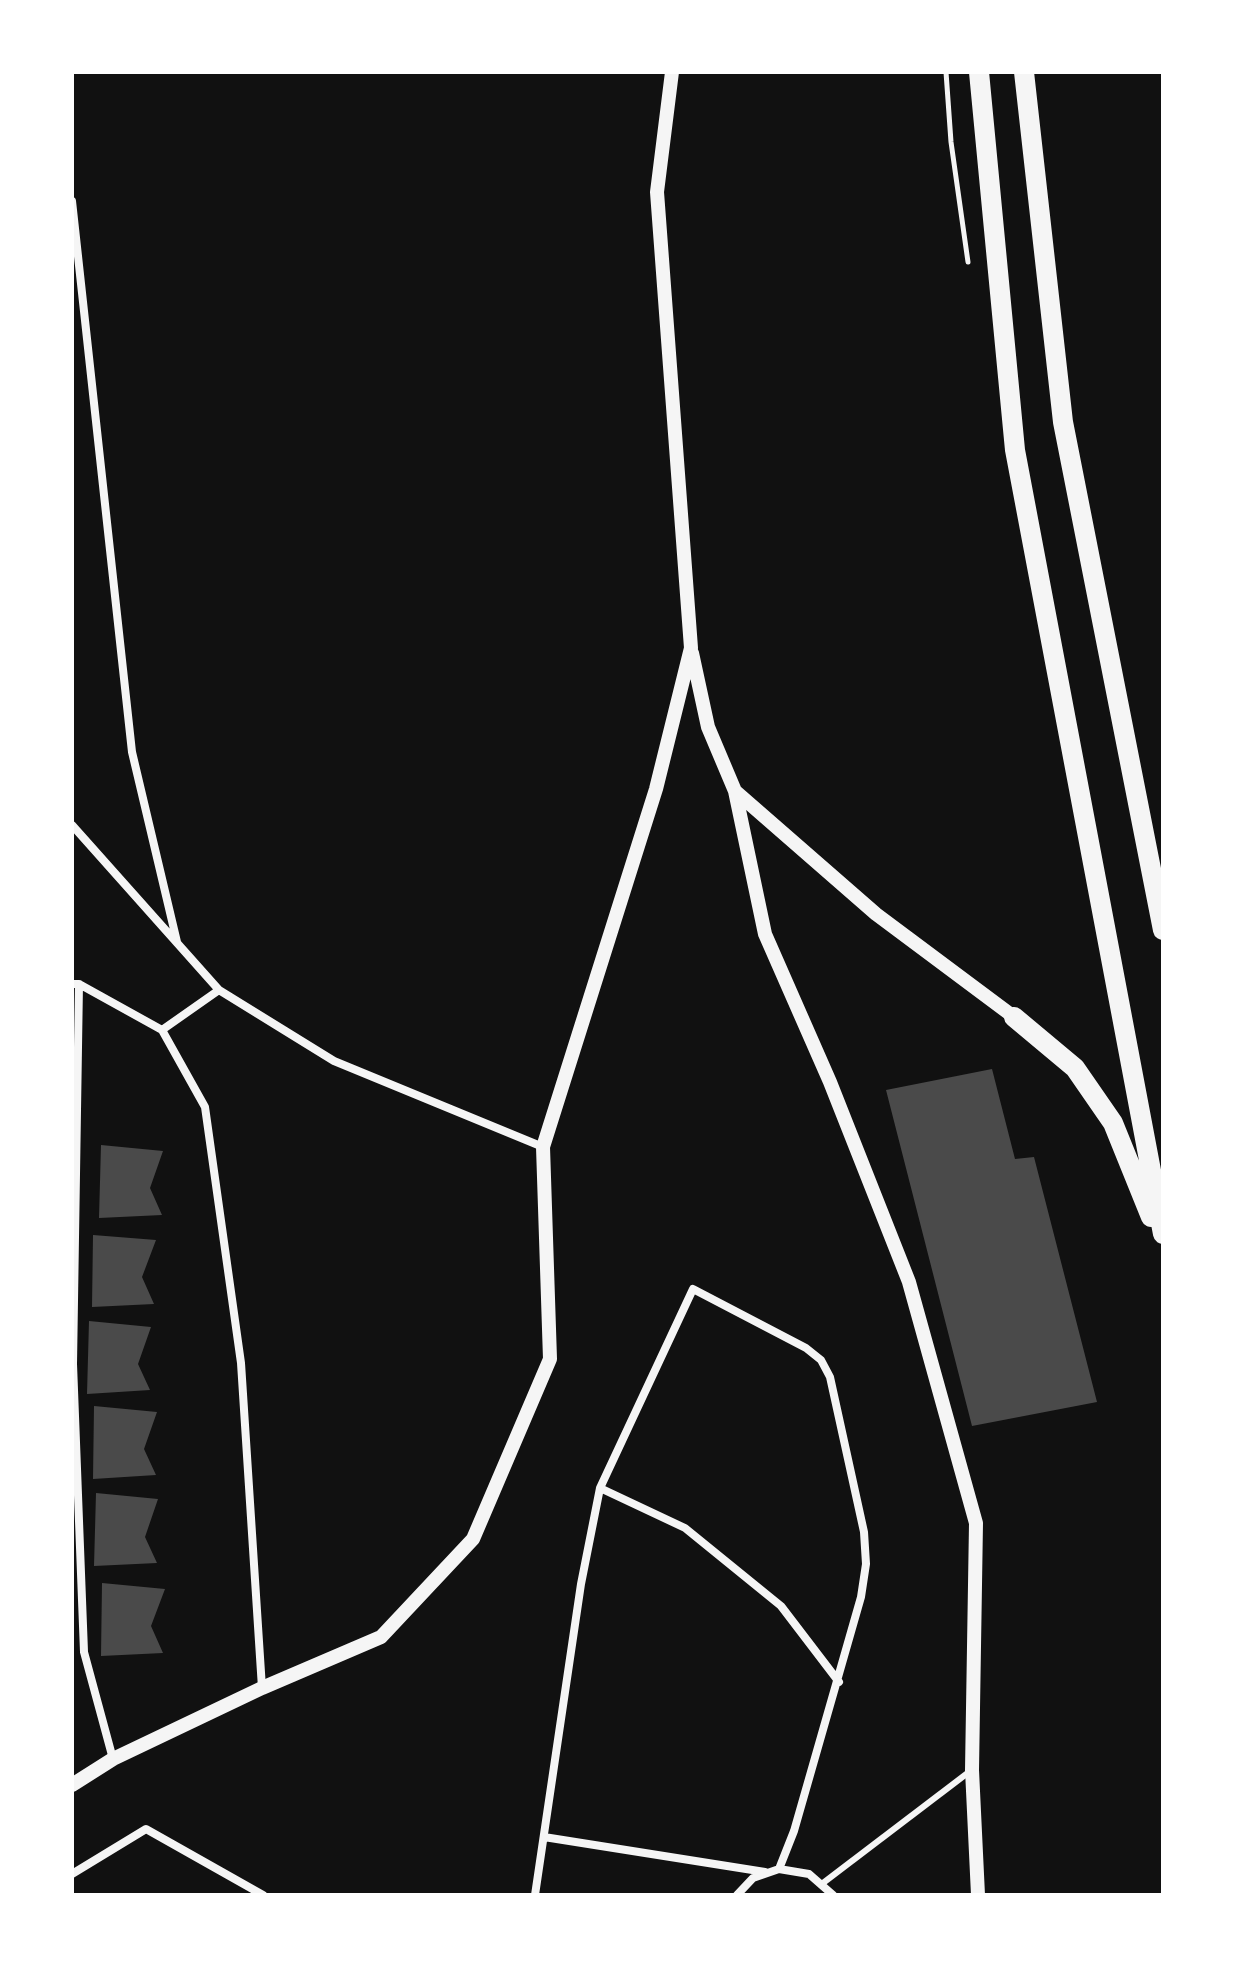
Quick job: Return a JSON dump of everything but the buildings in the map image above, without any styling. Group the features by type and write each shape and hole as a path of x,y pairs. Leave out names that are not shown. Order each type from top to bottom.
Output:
{"main road":[{"path":"979,72 1015,450 1163,1234"},
{"path":"1024,72 1063,422 1163,930"},
{"path":"1014,1017 1075,1068 1113,1123 1163,1247"}],"street":[{"path":"672,72 657,192 691,648 708,727 735,791 765,934 830,1082 909,1282 976,1523 972,1770 978,1895"},
{"path":"72,201 132,752 177,942"},
{"path":"72,1785 113,1759 262,1688 381,1637 473,1539 550,1359 543,1147 656,789 691,648"},
{"path":"735,791 876,914 1014,1017"},
{"path":"72,825 219,990 334,1061 543,1147"},
{"path":"113,1759 84,1652 83,1636 73,1364 76,984 162,1030 205,1107 241,1363 262,1688"},
{"path":"162,1030 219,990"},
{"path":"535,1895 581,1584 600,1488 693,1289 806,1348 821,1360 830,1377 864,1532 866,1564 861,1597 839,1682 794,1831 779,1869"},
{"path":"600,1488 685,1528 757,1586 781,1606 839,1682"},
{"path":"72,1874 146,1829 263,1895"},
{"path":"544,1837 765,1872"},
{"path":"737,1895 753,1878 779,1869 809,1874 823,1883 833,1895"}],"lane":[{"path":"823,1883 972,1770"}]}
